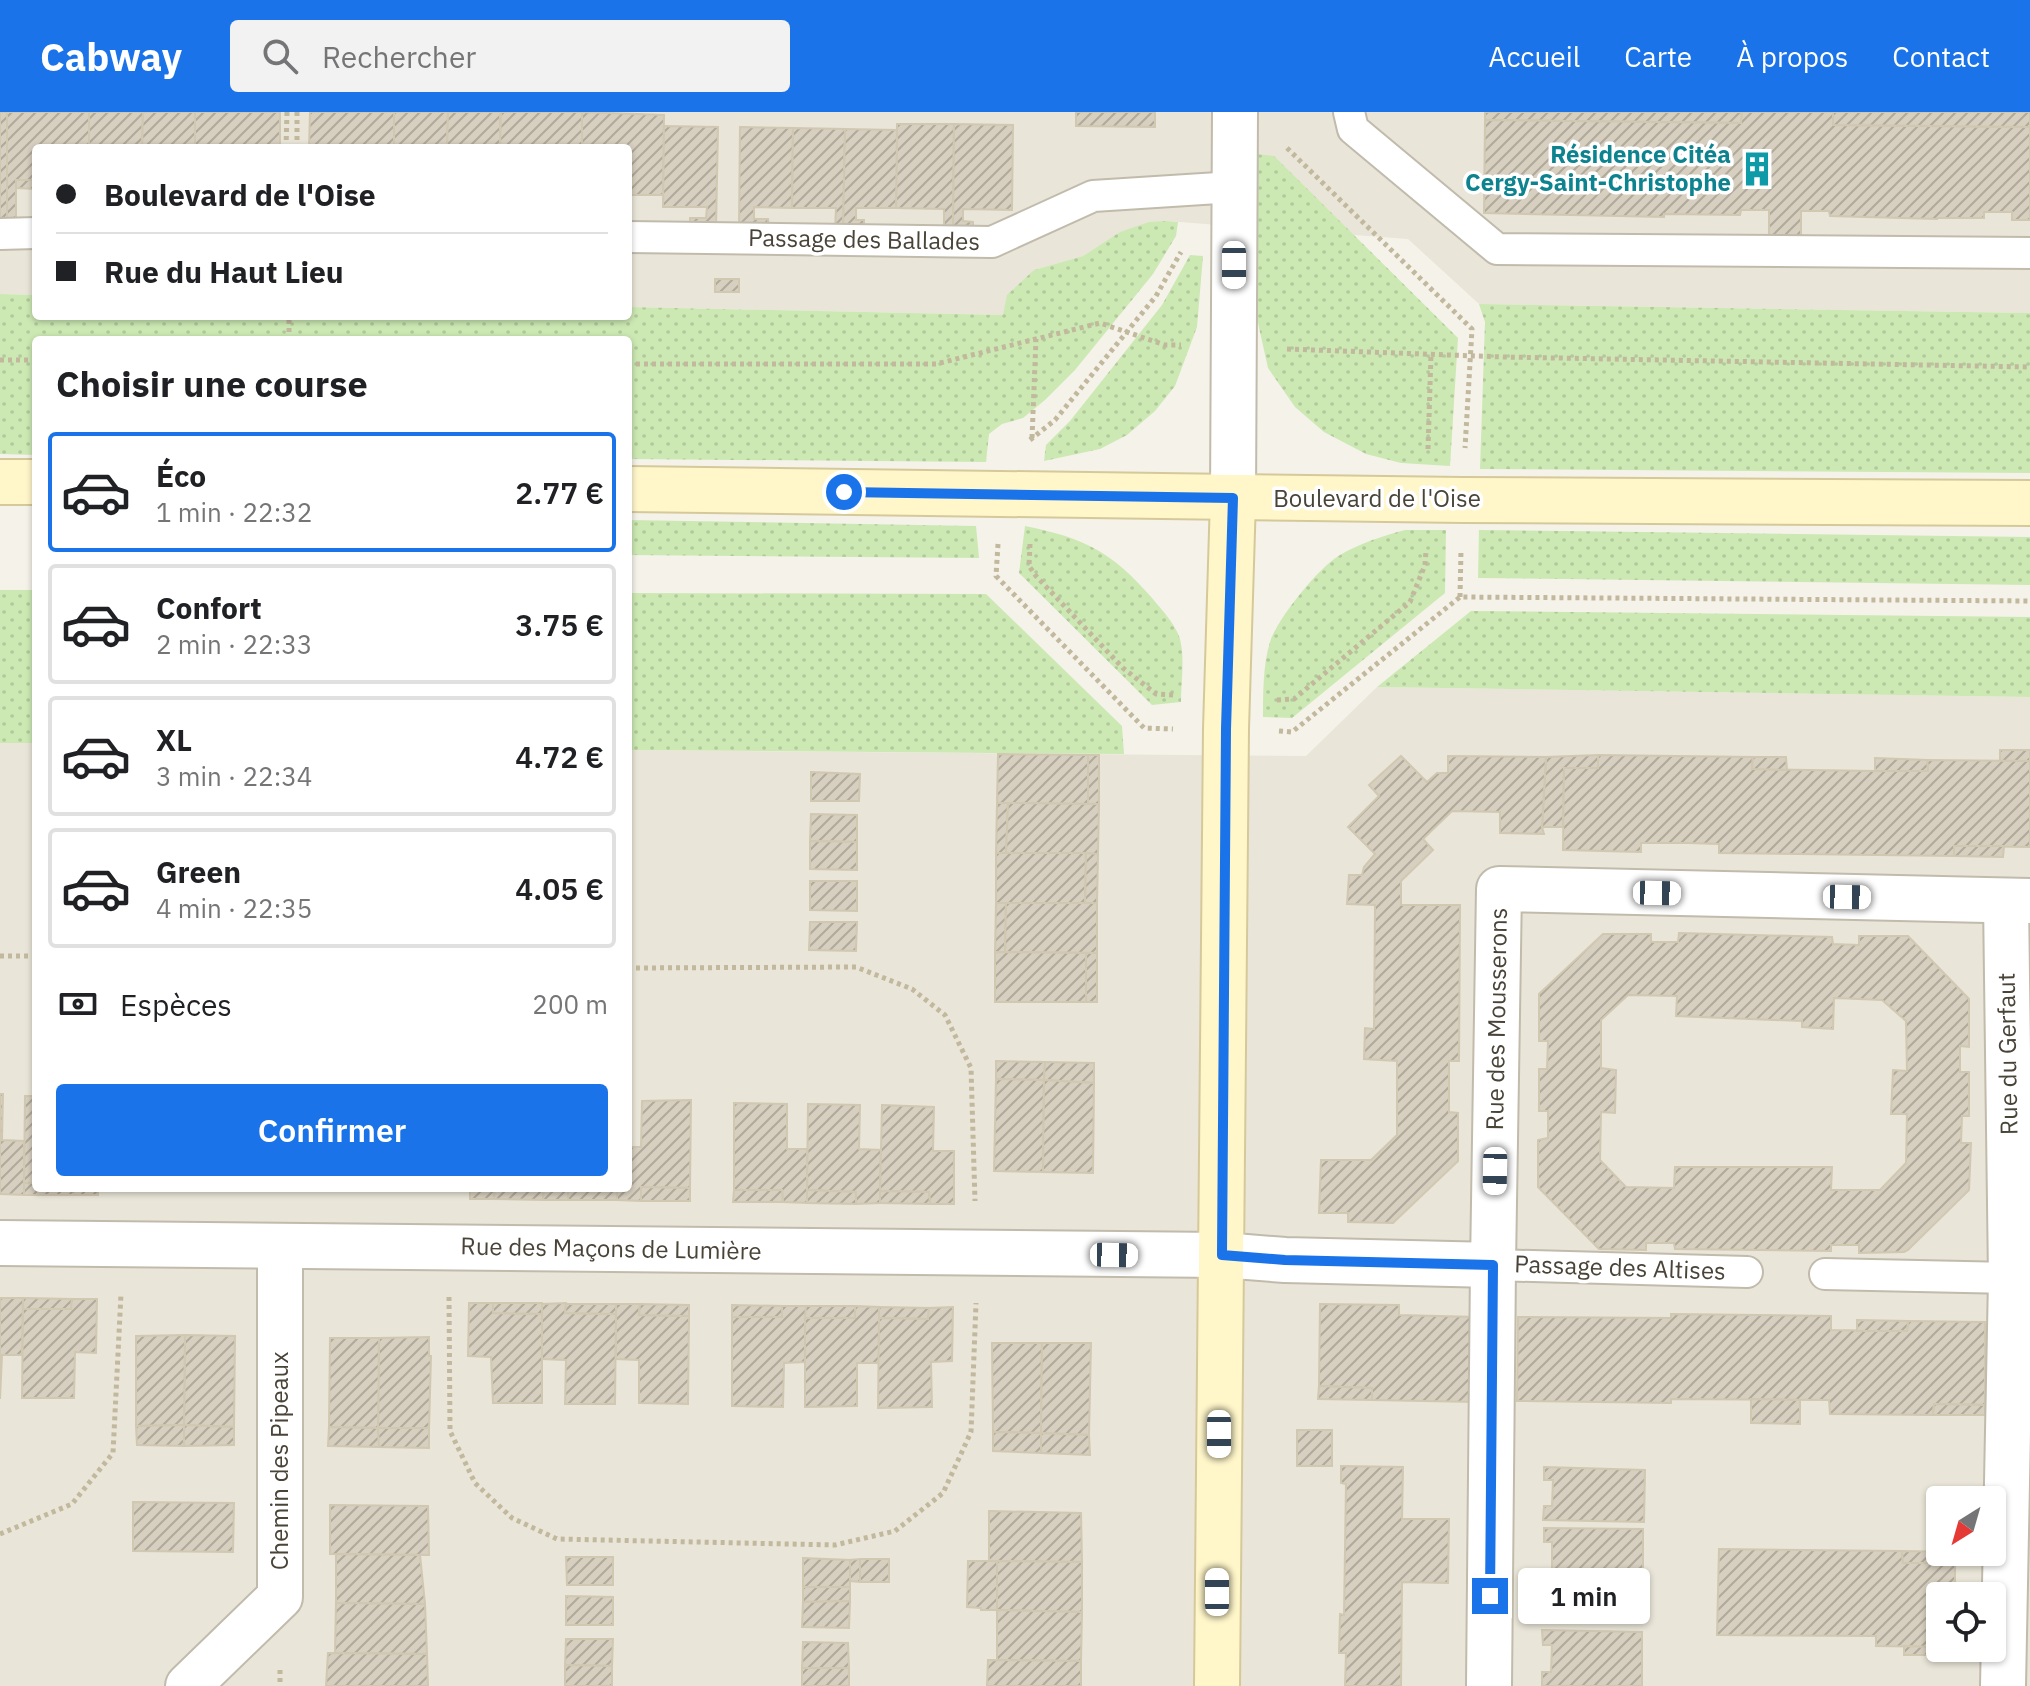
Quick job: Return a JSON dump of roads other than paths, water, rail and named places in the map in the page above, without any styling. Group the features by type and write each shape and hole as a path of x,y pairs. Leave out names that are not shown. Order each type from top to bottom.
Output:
{"main road":[{"path":"0,482 32,482"},
{"name":"Boulevard de l'Oise","path":"632,489 1233,498 2030,503"},
{"path":"1217,1686 1226,729 1233,498"}],"street":[{"path":"1233,498 1233,347 1216,188 1235,112"},
{"name":"Rue des Mousserons","path":"1493,1265 1499,889 2018,901"},
{"name":"Rue du Gerfaut","path":"2003,1686 2017,1582 2011,1278 2018,901"},
{"name":"Rue des Maçons de Lumière","path":"0,1243 1222,1255"},
{"name":"Chemin des Pipeaux","path":"188,1686 280,1597 280,1246"},
{"path":"1222,1255 1285,1260 1493,1265 1489,1686"}],"lane":[{"path":"1349,112 1353,129 1497,249 2030,253"},
{"name":"Passage des Ballades","path":"632,237 992,242 1093,196 1216,188"},
{"path":"0,234 32,233"},
{"name":"Passage des Altises","path":"1493,1265 1747,1272"},
{"path":"1825,1274 2011,1278"}],"place":[{"name":"Résidence Citéa Cergy-Saint-Christophe","path":"1757,169"}]}
